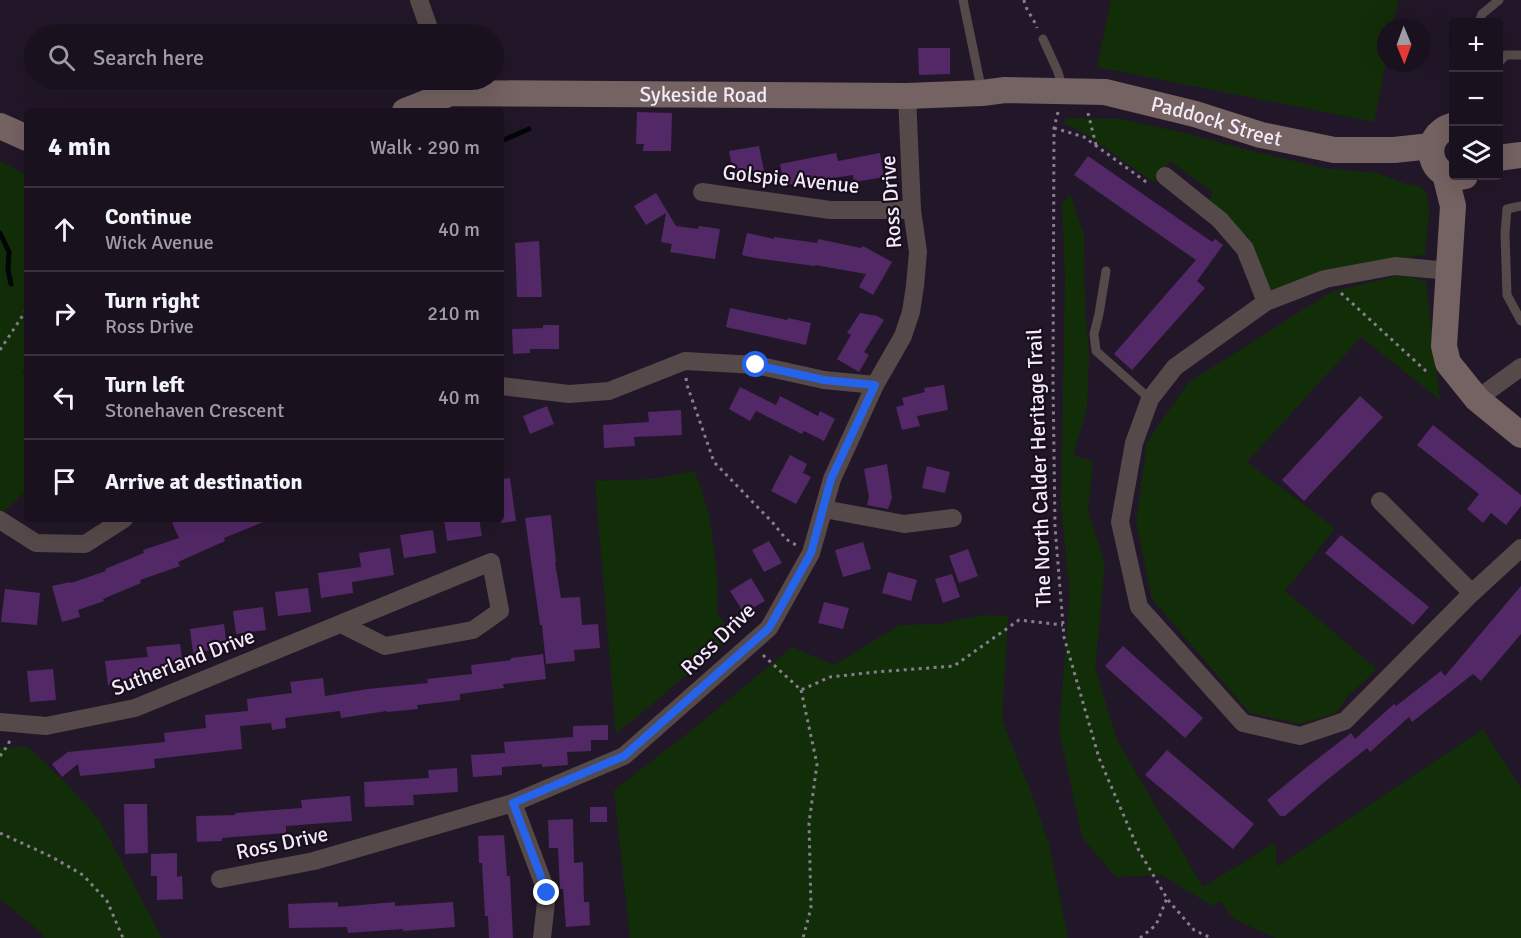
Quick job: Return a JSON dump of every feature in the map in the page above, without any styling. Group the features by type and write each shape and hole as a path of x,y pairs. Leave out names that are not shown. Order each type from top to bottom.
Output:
{"street":[{"path":"419,0 427,24"},
{"name":"Sykeside Road","path":"504,87 907,96 994,92"},
{"name":"Sykeside Road","path":"410,108 442,90"},
{"name":"Paddock Street","path":"994,92 1062,90 1105,92 1195,114 1261,135 1334,150 1394,150 1448,166"},
{"name":"Ross Drive","path":"220,879 314,861 513,803 624,756 769,628 811,553 831,479 875,385 903,336 911,312 918,252 912,210 907,96"},
{"path":"0,126 24,137"},
{"path":"1451,126 1437,134 1448,166 1453,206 1444,346 1449,363 1477,399 1521,435"},
{"path":"1165,176 1220,220 1245,249 1266,302"},
{"name":"Golspie Avenue","path":"702,192 830,210 912,210"},
{"path":"1449,271 1395,266 1325,279 1266,302 1175,367 1150,399 1134,443 1120,522 1139,607 1243,723 1300,736 1345,721 1472,592 1521,548"},
{"path":"504,386 569,394 609,391 685,361 756,365 824,380 875,385"},
{"path":"1477,399 1521,367"},
{"path":"1380,501 1472,592"},
{"path":"824,509 904,524 953,518"},
{"path":"0,520 36,543 85,544 119,522"},
{"name":"Sutherland Drive","path":"0,722 46,726 135,708 490,562 500,611 473,630 385,646 341,624"},
{"path":"513,803 547,893 542,938"}],"lane":[{"path":"963,0 994,92"},
{"path":"1480,18 1482,14 1499,0"},
{"path":"1043,39 1058,72 1062,90"},
{"path":"1503,54 1521,55"},
{"path":"1521,206 1507,209 1505,233 1508,295 1521,321"},
{"path":"1106,271 1094,334 1096,351 1150,399"}],"path":[{"path":"1024,0 1043,39"},
{"path":"1062,90 1096,146"},
{"name":"The North Calder Heritage Trail","path":"1062,90 1054,128 1053,381 1055,527 1064,637 1099,758 1139,851 1167,898 1194,930 1211,938"},
{"path":"1054,128 1084,137 1151,186 1165,176"},
{"path":"1325,279 1434,378"},
{"path":"0,350 24,314"},
{"path":"685,361 687,385 714,462 786,539 811,553"},
{"path":"801,690 830,677 954,666 1018,620 1063,625"},
{"path":"751,643 801,690 817,764 809,823 811,908 803,938"},
{"path":"0,832 52,856 83,875 107,901 123,938"},
{"path":"1140,938 1156,925 1167,898"}],"green space":[{"path":"1111,0 1398,0 1395,18 1377,18 1377,72 1384,72 1374,122 1097,67"},
{"path":"1066,119 1120,119 1323,168 1377,173 1406,184 1420,186 1427,194 1429,210 1425,254 1280,293 1268,289 1249,238 1209,203 1212,192 1170,161 1153,182 1087,135 1063,123"},
{"path":"0,161 24,173 24,493 0,515"},
{"path":"1070,194 1084,235 1085,307 1089,357 1087,409 1073,455 1093,462 1088,510 1105,564 1095,668 1117,740 1203,887 1276,842 1276,867 1483,729 1521,788 1521,938 1276,938 1234,919 1220,901 1212,906 1162,875 1116,877 1082,837 1059,730 1070,595 1061,506 1065,276 1062,204"},
{"path":"1401,275 1426,281 1440,400 1361,337 1247,462 1335,528 1285,591 1377,669 1347,697 1336,713 1301,724 1250,713 1152,599 1136,521 1147,442 1188,383 1331,292"},
{"path":"694,471 710,519 717,575 717,613 733,636 616,734 595,481 652,479"},
{"path":"984,615 1008,616 1002,720 1049,844 1068,938 630,938 614,790 692,730 792,647 834,665 900,625 939,624"},
{"path":"0,747 28,747 67,784 100,821 162,938 44,938 42,933 0,899"}],"building":[{"path":"918,48 950,48 950,74 919,75"},
{"path":"637,112 672,113 671,151 643,151 644,144 636,144"},
{"path":"759,146 764,171 734,176 729,151"},
{"path":"836,153 838,161 880,153 884,177 854,182 853,175 784,185 780,164"},
{"path":"1088,156 1212,242 1215,239 1223,245 1197,281 1205,288 1132,370 1114,354 1196,260 1074,175"},
{"path":"656,193 676,226 720,229 715,259 670,252 672,244 661,242 666,213 646,225 634,206"},
{"path":"747,233 774,239 774,237 817,243 818,239 861,248 863,246 892,262 873,295 859,287 866,274 742,255"},
{"path":"539,241 542,297 517,297 515,243"},
{"path":"730,308 811,323 806,345 726,327"},
{"path":"860,313 877,316 884,320 864,352 869,355 859,372 837,359 851,335 847,333"},
{"path":"543,325 559,325 559,349 530,349 530,353 513,354 512,329 543,328"},
{"path":"944,385 948,410 917,416 920,426 902,430 896,407 904,405 902,398 925,392 924,388"},
{"path":"740,387 776,405 780,396 818,416 820,411 835,419 824,441 804,431 802,434 756,411 750,421 729,409"},
{"path":"1360,396 1383,417 1304,501 1282,480"},
{"path":"547,406 554,424 530,434 523,416"},
{"path":"681,410 682,435 634,437 635,446 604,448 603,425 649,422 648,412"},
{"path":"1433,425 1521,495 1521,506 1506,525 1491,513 1483,523 1467,509 1479,494 1417,445"},
{"path":"790,455 807,464 803,473 811,477 796,504 771,491"},
{"path":"887,464 892,498 888,509 867,505 869,497 864,469"},
{"path":"927,466 950,472 945,493 922,488"},
{"path":"510,478 516,521 501,523 504,522 504,479"},
{"path":"551,515 561,598 580,597 582,625 598,624 600,648 574,650 575,661 546,664 525,518"},
{"path":"263,522 224,538 225,541 178,562 180,566 140,580 141,583 103,599 104,601 78,610 80,617 62,622 52,586 71,583 106,571 105,569 144,553 143,550 179,538 172,523"},
{"path":"444,522 480,522 482,536 447,541"},
{"path":"433,530 436,553 404,558 400,535"},
{"path":"1341,535 1429,607 1413,625 1325,553"},
{"path":"769,541 782,563 764,572 752,550"},
{"path":"863,542 871,569 843,577 835,550"},
{"path":"390,548 394,575 352,582 353,593 321,598 318,573 361,567 359,553"},
{"path":"968,549 978,576 959,583 949,556"},
{"path":"888,572 917,580 911,601 882,593"},
{"path":"952,574 960,597 943,603 935,579"},
{"path":"751,578 765,601 744,613 730,591"},
{"path":"1521,586 1521,634 1481,681 1473,674 1412,722 1409,717 1370,752 1367,748 1285,816 1280,816 1267,800 1351,733 1355,739 1394,704 1396,706 1441,671 1445,676"},
{"path":"308,588 311,612 278,616 275,592"},
{"path":"5,589 40,593 37,625 1,622"},
{"path":"824,602 849,608 843,629 818,623"},
{"path":"263,607 266,630 236,634 233,611"},
{"path":"224,624 227,648 193,653 190,629"},
{"path":"180,644 183,668 139,673 140,682 108,685 105,661 148,657 146,647"},
{"path":"1123,646 1203,718 1185,738 1105,666"},
{"path":"543,654 546,679 503,684 504,688 460,694 460,700 417,705 418,709 341,718 340,711 285,718 286,728 272,730 271,723 240,726 242,749 154,759 155,768 80,776 78,764 62,777 52,764 68,752 165,742 164,733 206,728 205,715 248,711 247,699 292,693 290,682 323,678 325,696 428,683 427,679 472,674 471,665"},
{"path":"53,669 56,700 30,702 27,671"},
{"path":"608,725 608,740 591,740 591,751 567,752 568,765 502,767 502,775 473,777 471,755 505,753 504,742 573,737 573,726"},
{"path":"1167,750 1254,824 1233,849 1145,775"},
{"path":"457,768 458,792 413,795 414,805 365,807 364,782 429,778 428,770"},
{"path":"350,796 352,821 286,826 286,833 197,842 196,816 235,815 235,813 302,808 301,800"},
{"path":"124,804 147,804 148,853 125,854"},
{"path":"590,807 607,807 607,822 590,822"},
{"path":"573,819 574,863 583,862 584,902 589,902 590,925 566,927 563,889 560,889 558,848 549,848 548,820"},
{"path":"504,835 507,876 510,876 513,938 489,938 488,916 485,916 482,863 479,863 478,836"},
{"path":"177,853 177,877 182,876 183,899 157,900 157,876 151,876 151,854"},
{"path":"338,902 338,907 395,902 395,906 453,902 455,927 348,933 347,927 289,928 288,904"}],"waterway":[{"path":"504,140 529,129"},
{"path":"0,233 9,252 8,270 11,284"}],"route":[{"path":"547,893 513,803 624,756 769,628 811,553 831,479 875,385 824,380 756,365"}]}
